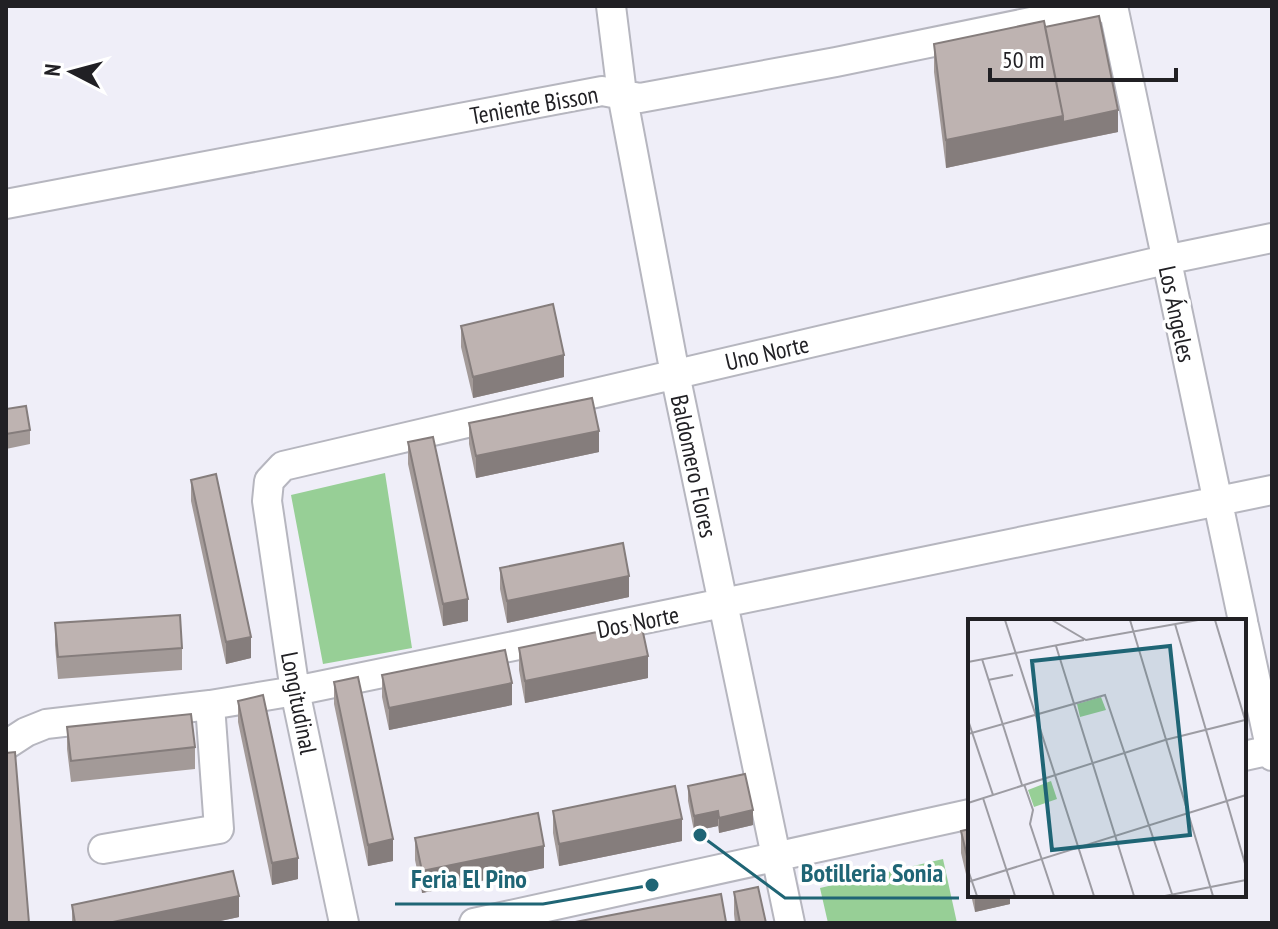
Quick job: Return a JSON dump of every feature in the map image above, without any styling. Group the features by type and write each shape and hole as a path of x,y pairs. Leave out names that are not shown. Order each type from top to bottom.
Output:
{"street":[{"name":"Baldomero Flores","path":"611,6 622,94 675,374 790,923"},
{"name":"Teniente Bisson","path":"6,204 602,91 640,98 1111,6"},
{"name":"Los Ángeles","path":"1111,6 1243,619"},
{"name":"Uno Norte","path":"269,481 283,466 1165,260 1272,238"},
{"name":"Longitudinal","path":"269,481 267,501 295,691 344,923"},
{"name":"Dos Norte","path":"6,745 46,724 210,705 295,691 1272,490"},
{"name":"Los Ángeles","path":"1246,635 1265,753"},
{"path":"103,849 219,829 210,705"},
{"path":"474,923 968,814"}],"green space":[{"path":"385,473 412,648 323,664 291,495"},
{"path":"943,859 957,923 828,923 820,888"}],"building":[{"path":"1099,16 1118,110 1063,122 1045,27"},
{"path":"1044,21 1063,116 946,140 934,44"},
{"path":"553,304 564,355 473,377 461,326"},
{"path":"592,398 599,431 476,456 469,423"},
{"path":"26,406 30,430 6,434 6,409"},
{"path":"433,437 468,599 443,604 408,442"},
{"path":"216,474 251,637 226,642 191,480"},
{"path":"623,543 629,576 507,601 500,568"},
{"path":"180,615 182,648 58,657 55,623"},
{"path":"641,623 648,656 525,681 519,648"},
{"path":"505,650 512,683 389,708 382,675"},
{"path":"358,677 393,839 368,845 334,682"},
{"path":"263,695 298,858 272,863 238,701"},
{"path":"191,714 195,747 71,761 67,727"},
{"path":"15,752 29,923 6,923 6,753"},
{"path":"745,774 753,810 719,818 718,811 694,816 688,786"},
{"path":"675,786 682,819 559,844 553,811"},
{"path":"538,813 544,846 422,871 415,838"},
{"path":"968,829 968,861 961,831"},
{"path":"233,871 239,896 108,923 75,923 72,905"},
{"path":"758,887 766,923 740,923 734,892"},
{"path":"721,894 726,922 570,923"}],"place":[{"name":"Botilleria Sonia","path":"700,835"},
{"name":"Feria El Pino","path":"652,885"}]}
